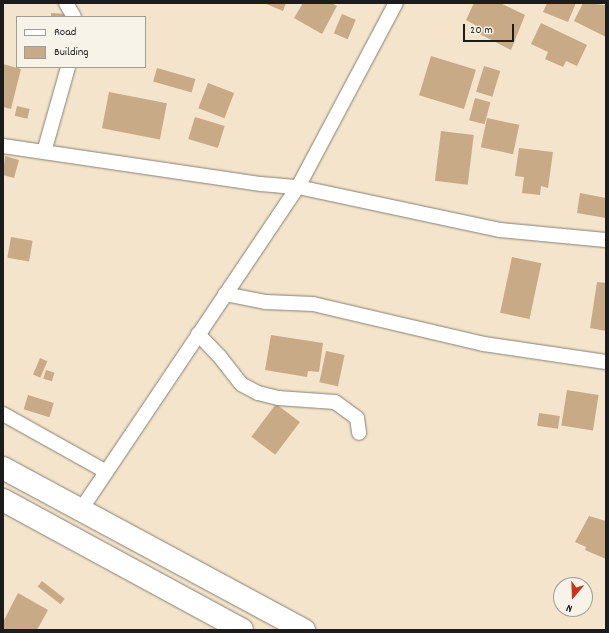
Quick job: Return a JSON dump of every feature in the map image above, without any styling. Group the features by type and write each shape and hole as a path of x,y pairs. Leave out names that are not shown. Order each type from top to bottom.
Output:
{"highway":[{"path":"3,468 80,511 304,630"},
{"path":"3,500 242,630"}],"street":[{"path":"66,3 73,16"},
{"path":"80,511 105,471 298,187 396,3"},
{"path":"44,152 68,68"},
{"path":"3,146 261,184 298,187 500,230 606,240"},
{"path":"225,294 266,302 313,304 484,344 606,362"},
{"path":"198,334 220,357 242,384 258,393 278,398 335,402 347,408 357,418 359,433"},
{"path":"3,414 105,471"}],"building":[{"path":"264,3 286,3 283,11"},
{"path":"303,3 331,3 337,6 322,34 294,18"},
{"path":"474,3 500,3 525,15 511,50 474,31 477,26 466,20"},
{"path":"547,3 576,3 568,22 543,12"},
{"path":"583,3 606,5 606,37 574,21"},
{"path":"51,13 65,14 65,16 51,16"},
{"path":"342,14 356,20 348,39 334,33"},
{"path":"541,23 587,45 577,66 566,61 563,67 545,59 548,52 531,44"},
{"path":"431,56 476,70 464,109 419,95"},
{"path":"3,64 21,69 11,109 3,107"},
{"path":"484,66 500,71 492,97 476,92"},
{"path":"157,68 195,79 192,92 153,81"},
{"path":"208,83 234,93 224,118 198,108"},
{"path":"109,92 167,103 160,140 102,128"},
{"path":"475,98 490,102 485,124 469,120"},
{"path":"17,106 30,109 27,119 15,116"},
{"path":"195,117 225,126 218,148 188,139"},
{"path":"487,118 519,125 513,154 481,147"},
{"path":"441,131 474,135 468,185 435,181"},
{"path":"519,148 553,152 548,188 541,186 540,195 522,193 524,177 515,176"},
{"path":"5,156 19,160 14,178 3,175"},
{"path":"580,193 606,198 606,218 577,213"},
{"path":"11,237 33,241 29,262 7,258"},
{"path":"512,257 541,263 529,319 500,313"},
{"path":"597,282 606,283 606,331 590,328"},
{"path":"271,335 323,343 319,372 308,371 307,377 265,370"},
{"path":"326,351 345,355 338,386 319,382"},
{"path":"40,358 47,361 40,378 33,375"},
{"path":"46,370 55,373 52,381 43,379"},
{"path":"567,390 599,395 593,431 561,426"},
{"path":"28,395 54,403 49,417 24,409"},
{"path":"276,404 300,422 275,455 251,437"},
{"path":"539,413 560,416 558,429 537,426"},
{"path":"589,516 606,521 606,559 585,550 586,547 575,542"},
{"path":"42,581 65,599 61,604 38,587"},
{"path":"18,593 48,610 37,630 3,630 3,622"}]}
